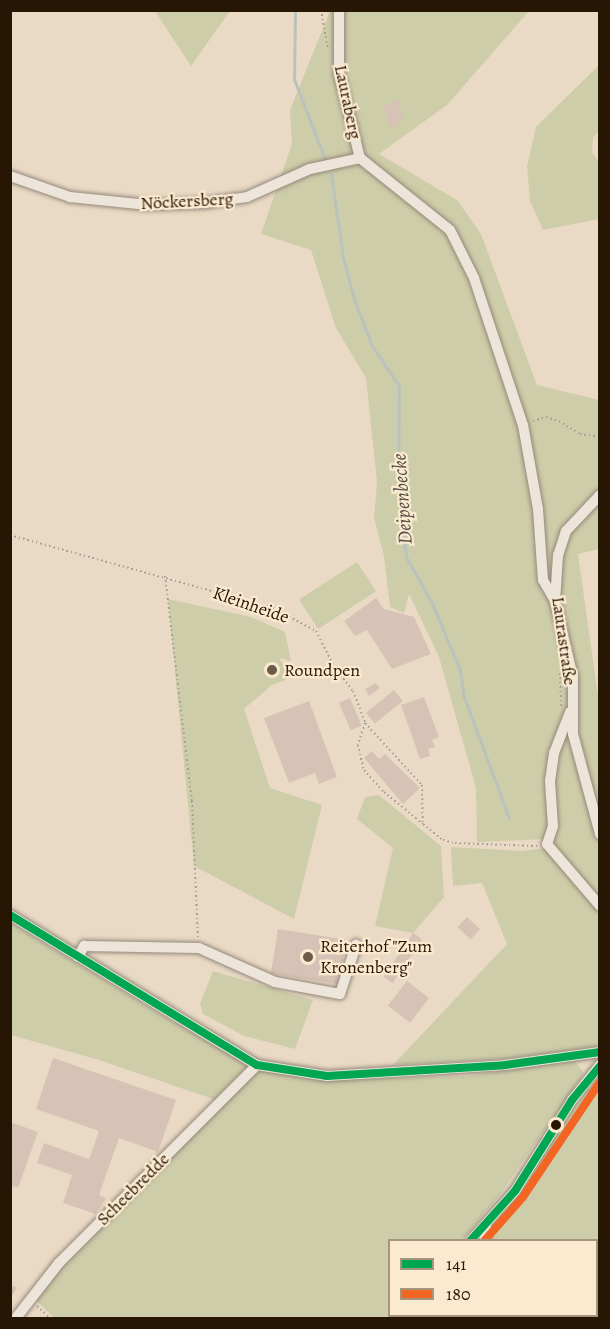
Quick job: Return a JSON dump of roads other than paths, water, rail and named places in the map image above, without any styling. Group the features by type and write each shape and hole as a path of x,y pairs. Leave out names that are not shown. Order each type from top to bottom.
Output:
{"street":[{"name":"Lauraberg","path":"339,10 339,74 360,158"},
{"name":"Nöckersberg","path":"10,176 70,197 148,206 205,203 247,197 310,169 360,158"},
{"path":"360,158 439,219 461,246 523,425 538,509 543,580 555,601"},
{"name":"Laurastraße","path":"600,495 566,531 558,555 555,601 573,677 570,712 600,834"},
{"path":"570,712 554,753 550,781 552,832 547,844 600,906"},
{"path":"10,915 257,1065 327,1076 505,1065 600,1052"},
{"path":"78,957 84,946 198,948 275,982 340,994 356,945"},
{"name":"Scheebredde","path":"16,1318 29,1298 257,1065"},
{"path":"472,1239 515,1191 576,1094 600,1065"},
{"path":"485,1239 486,1224"}],"waterway":[{"name":"Deipenbecke","path":"295,10 294,79 326,162"},
{"name":"Deipenbecke","path":"331,174 343,257 354,299 372,346 399,386 398,478 406,557 432,603 460,670 464,697 509,818"}],"place":[{"name":"Roundpen","path":"272,670"},
{"name":"Reiterhof \"Zum Kronenberg\"","path":"308,957"}]}
